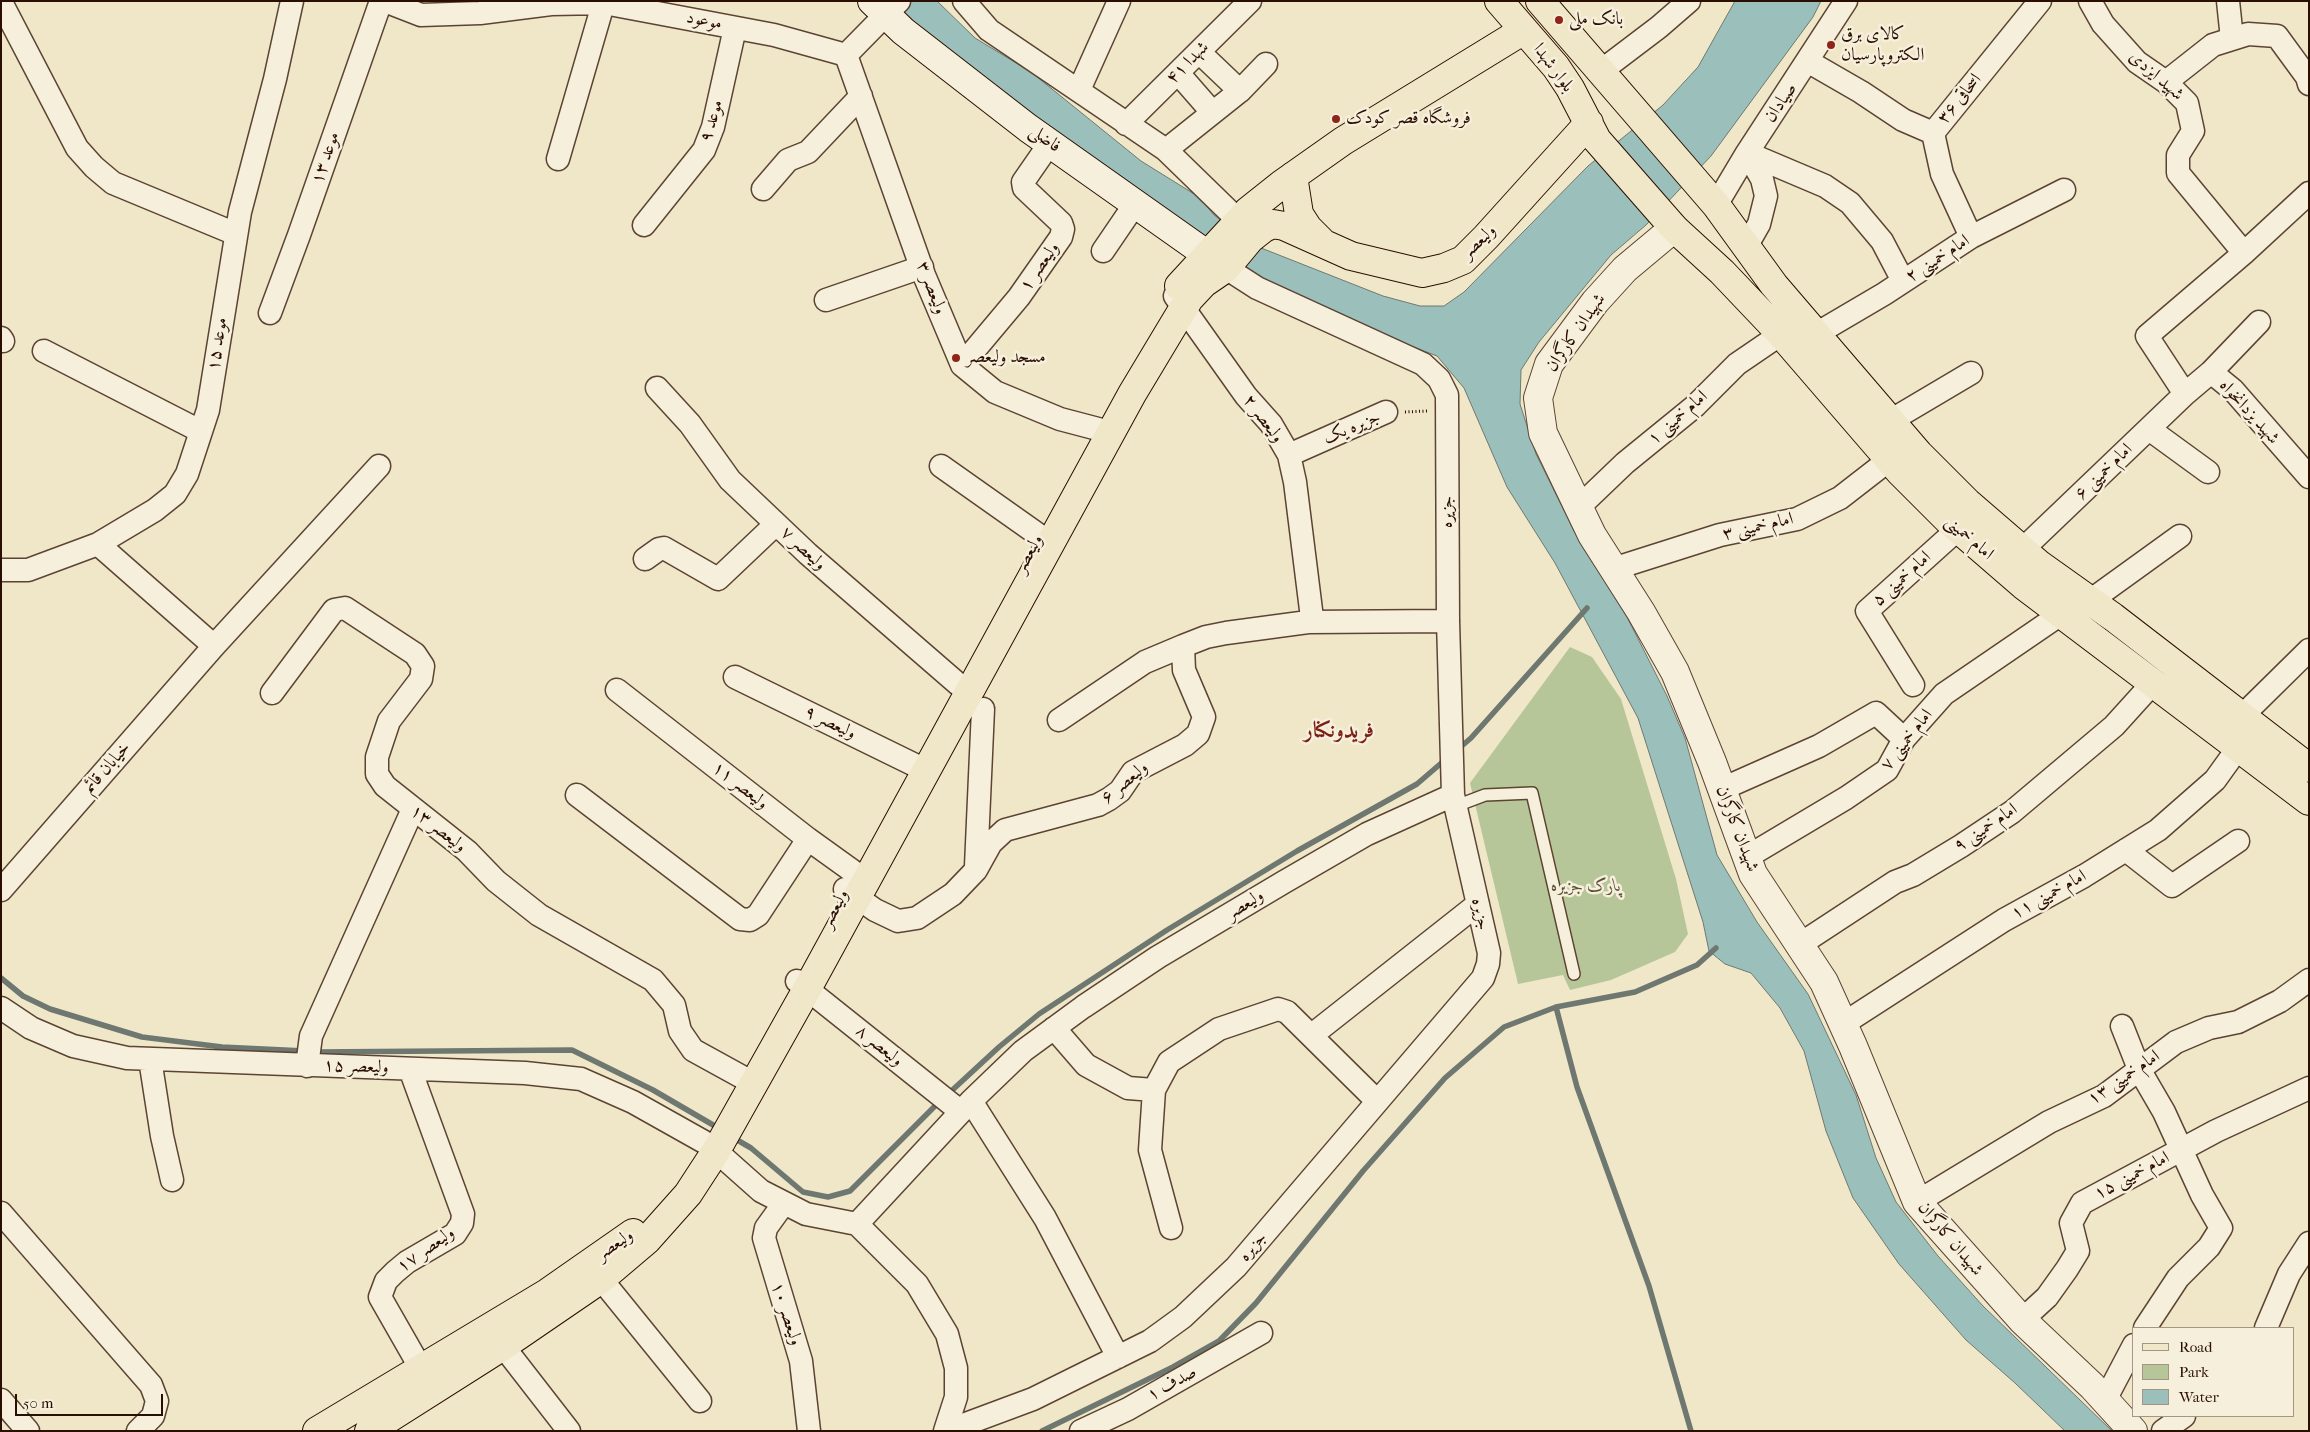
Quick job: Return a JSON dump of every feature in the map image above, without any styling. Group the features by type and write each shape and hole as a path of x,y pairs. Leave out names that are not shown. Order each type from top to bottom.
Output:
{"main road":[{"name":"بلوار شهدا","path":"1499,1 1556,67 1570,88 1593,132 1674,228"},
{"name":"بلوار شهدا","path":"1540,1 1716,205"},
{"path":"1241,229 1248,212 1293,176 1343,141 1524,30"},
{"name":"ولیعصر","path":"369,1431 503,1346 600,1279 647,1240 688,1194 717,1135 802,985 920,767 970,695 1044,540 1178,299 1204,283 1241,229 1264,228 1273,224 1284,226 1351,256 1422,273 1444,268 1463,260 1593,132"},
{"path":"1293,176 1299,214 1308,228 1325,244"},
{"name":"امام خمینی","path":"1716,205 1774,285 1919,454 1967,502 2022,550 2113,617 2240,717 2309,768"},
{"name":"امام خمینی","path":"1674,228 1722,272 1781,334 1889,460 1958,529 2023,586 2309,801"},
{"path":"2096,642 2113,617"},
{"name":"ولیعصر","path":"316,1431 420,1367 547,1293 638,1230 678,1186 717,1135"}],"street":[{"name":"موعد ۱۵","path":"1,570 28,570 98,544 155,510 175,494 187,474 208,410 240,212 275,78 292,1"},
{"name":"موعد ۱۳","path":"270,313 300,235 381,1"},
{"name":"موعود","path":"385,1 422,15 480,13 551,4 604,2 774,35 846,55"},
{"path":"964,1 989,30 1166,150 1241,229"},
{"path":"1079,90 1119,1"},
{"name":"شهدا ۴۱","path":"1126,124 1250,1"},
{"path":"1600,71 1659,27 1689,1"},
{"name":"صیادان","path":"1716,205 1747,153 1809,62 1846,1"},
{"name":"اسحاقی ۳۶","path":"1809,62 1861,92 1903,120 1933,133 2040,1"},
{"name":"شهید ایزدی","path":"2090,1 2104,24 2137,62 2166,82 2187,103 2194,131 2178,155 2178,173 2244,253"},
{"path":"2228,1 2232,39"},
{"path":"1,2 77,148 94,167 113,183 236,234"},
{"path":"558,159 604,2"},
{"path":"846,55 886,6"},
{"name":"فاضلی","path":"886,6 903,30 1050,143 1218,260"},
{"name":"موعد ۹","path":"644,225 704,150 713,127 736,28"},
{"path":"2166,82 2213,45 2248,34 2277,36 2307,77 2309,84"},
{"path":"1200,52 1240,91"},
{"name":"ولیعصر ۳","path":"846,55 922,267 962,365 995,392 1060,418 1103,432"},
{"path":"1166,150 1240,91 1266,64"},
{"path":"1178,73 1212,112"},
{"path":"763,189 788,160 808,152 861,96"},
{"path":"1933,133 1942,174 1971,238"},
{"name":"ولیعصر ۱","path":"962,365 1019,297 1061,237 1063,229 1061,223 1024,188 1023,182 1050,143"},
{"path":"1746,245 1759,224 1766,196 1762,179 1747,153"},
{"path":"1747,153 1824,186 1850,203 1882,240 1903,281"},
{"name":"امام خمینی ۲","path":"1816,334 1971,238 2064,190"},
{"path":"2185,394 2147,336 2244,253 2309,193"},
{"path":"1103,251 1135,204"},
{"name":"شهیدان کارگران","path":"1674,228 1625,269 1613,282 1590,309 1549,364 1538,398 1543,433 1592,535 1674,672 1722,789 1753,874 1824,982 1917,1202 2022,1320 2105,1400 2133,1431"},
{"name":"جزیره","path":"946,1431 1033,1399 1150,1340 1183,1317 1236,1267 1483,978 1489,953 1454,801 1448,620 1447,395 1439,379 1423,364 1257,288 1218,260"},
{"path":"826,300 922,267"},
{"name":"ولیعصر ۲","path":"1178,299 1246,396 1272,424 1289,455 1295,482 1312,618 1308,622"},
{"path":"2211,372 2259,322"},
{"name":"امام خمینی ۱","path":"1579,507 1625,463 1695,406 1737,364 1781,334"},
{"path":"44,351 200,431"},
{"name":"شهید یزدانخواه","path":"2185,394 2211,372 2233,390 2309,477"},
{"path":"1890,421 1971,373"},
{"name":"ولیعصر ۷","path":"656,388 690,424 730,480 776,524 970,695"},
{"name":"امام خمینی ۶","path":"2022,550 2185,394"},
{"name":"جزیره یک","path":"1289,455 1386,412"},
{"path":"2149,429 2208,472"},
{"name":"امام خمینی ۳","path":"1613,568 1720,536 1797,519 1840,498 1889,460"},
{"name":"خیابان قائم","path":"1,890 214,646 379,466"},
{"path":"941,466 1044,540"},
{"path":"645,559 658,549 664,548 718,579 776,524"},
{"name":"امام خمینی ۵","path":"1913,685 1867,611 1958,529"},
{"path":"2090,601 2180,536"},
{"path":"98,544 214,646"},
{"name":"ولیعصر ۱۳","path":"272,693 334,610 345,608 415,654 423,666 421,679 389,721 377,757 377,774 385,786 467,851 496,881 539,915 653,980 674,1005 680,1031 693,1050 748,1080"},
{"name":"امام خمینی ۷","path":"1747,857 1846,798 1887,770 1904,739 1944,694 2061,614"},
{"path":"1059,720 1145,662 1183,646 1226,633 1308,622 1448,620"},
{"name":"ولیعصر ۶","path":"855,885 875,910 898,921 917,918 953,894 976,870 991,843 1004,830 1098,806 1120,791 1133,772 1185,745 1198,734 1204,716 1184,670 1183,646"},
{"path":"2240,717 2309,650"},
{"name":"ولیعصر ۹","path":"735,677 920,767"},
{"name":"امام خمینی ۹","path":"1800,945 1895,882 1913,875 2012,812 2114,726 2152,684"},
{"name":"ولیعصر ۱۱","path":"617,690 808,839 855,885"},
{"path":"970,695 976,870"},
{"path":"1722,789 1819,746 1876,713 1904,739"},
{"name":"امام خمینی ۱۱","path":"1843,1024 2004,920 2084,876 2158,830 2215,780 2238,748"},
{"path":"577,795 740,919 750,920 758,915 808,839"},
{"name":"ولیعصر","path":"858,1224 962,1106 1023,1051 1054,1028 1158,957 1367,834 1454,801"},
{"path":"307,1065 310,1038 362,918 413,809"},
{"path":"2126,850 2172,886 2238,841"},
{"path":"1312,1035 1478,904"},
{"name":"امام خمینی ۱۳","path":"1917,1202 2049,1122 2104,1096 2176,1042 2209,1028 2238,1022 2280,1001 2309,980"},
{"name":"ولیعصر ۸","path":"802,985 934,1090 962,1106 1045,1218 1118,1357"},
{"name":"ولیعصر ۱۵","path":"1,1008 31,1028 73,1046 127,1058 525,1073 581,1079 717,1135"},
{"path":"1172,1228 1150,1150 1154,1090 1169,1062 1219,1030 1278,1009 1287,1012 1377,1101"},
{"path":"2122,1026 2139,1069 2164,1112 2202,1195 2220,1228 2209,1247 2178,1278 2146,1327"},
{"path":"1054,1028 1086,1065 1128,1088 1154,1090"},
{"path":"150,1059 162,1136 172,1180"},
{"name":"ولیعصر ۱۷","path":"410,1069 463,1214 462,1223 455,1234 395,1272 386,1281 380,1298 420,1367"},
{"name":"امام خمینی ۱۵","path":"2022,1320 2047,1297 2078,1251 2071,1223 2082,1203 2216,1131 2309,1088"},
{"path":"717,1135 761,1191 806,1214 858,1224 917,1284 947,1334 956,1368 956,1397 946,1431"},
{"name":"ولیعصر ۱۰","path":"784,1203 766,1228 764,1238 801,1361 809,1431"},
{"path":"1,1213 151,1385 158,1401 153,1416 138,1431"},
{"path":"2266,1327 2289,1274 2309,1244"},
{"path":"600,1279 700,1400"},
{"name":"صدف ۱","path":"1081,1431 1128,1409 1261,1333"},
{"path":"503,1346 569,1431"},
{"path":"2105,1400 2132,1349"},
{"path":"1,1400 28,1431"},
{"path":"2163,1431 2183,1417"}],"lane":[{"path":"1454,801 1485,795 1532,793 1574,974"}],"path":[{"name":"جزیره یک","path":"1386,412 1447,410"}],"green space":[{"name":"پارک جزیره","path":"1570,647 1592,657 1621,699 1676,879 1688,934 1675,952 1611,980 1570,990 1563,975 1518,984 1470,783"}],"water":[{"path":"891,1 937,1 975,38 1031,72 1141,161 1199,197 1214,215 1256,246 1383,296 1420,306 1444,306 1464,292 1588,166 1663,105 1698,67 1735,1 1821,1 1813,17 1711,156 1646,225 1611,255 1539,342 1521,370 1520,404 1536,454 1574,531 1627,617 1667,696 1685,738 1717,855 1757,922 1808,994 1856,1095 1876,1158 1896,1202 1938,1256 1983,1306 2112,1431 2065,1431 2015,1383 1966,1340 1899,1264 1853,1198 1826,1131 1804,1051 1780,1008 1751,973 1725,964 1709,951 1703,922 1638,718 1555,563 1507,487 1464,388 1437,356 1341,319 1245,272 947,54"}],"waterway":[{"path":"1457,750 1471,738 1587,608"},
{"path":"947,1095 999,1047 1039,1014 1167,930 1297,851 1417,784 1446,759"},
{"path":"1042,1431 1173,1367 1219,1341 1256,1303 1363,1171 1445,1078 1504,1027 1556,1007 1635,992 1697,965 1716,948"},
{"path":"1,978 23,996 50,1009 142,1037 222,1047 305,1051"},
{"path":"1556,1007 1577,1087 1649,1286 1691,1431"},
{"path":"314,1052 572,1050 653,1090 720,1129"},
{"path":"732,1137 751,1148 803,1192 828,1197 850,1191 940,1101"}],"place":[{"name":"بانک ملی","path":"1559,20"},
{"name":"کالای برق الکتروپارسیان","path":"1831,45"},
{"name":"فروشگاه قصر کودک","path":"1336,119"},
{"name":"مسجد ولیعصر","path":"956,358"}],"district":[{"name":"فریدونکنار","path":"1339,732"}]}
